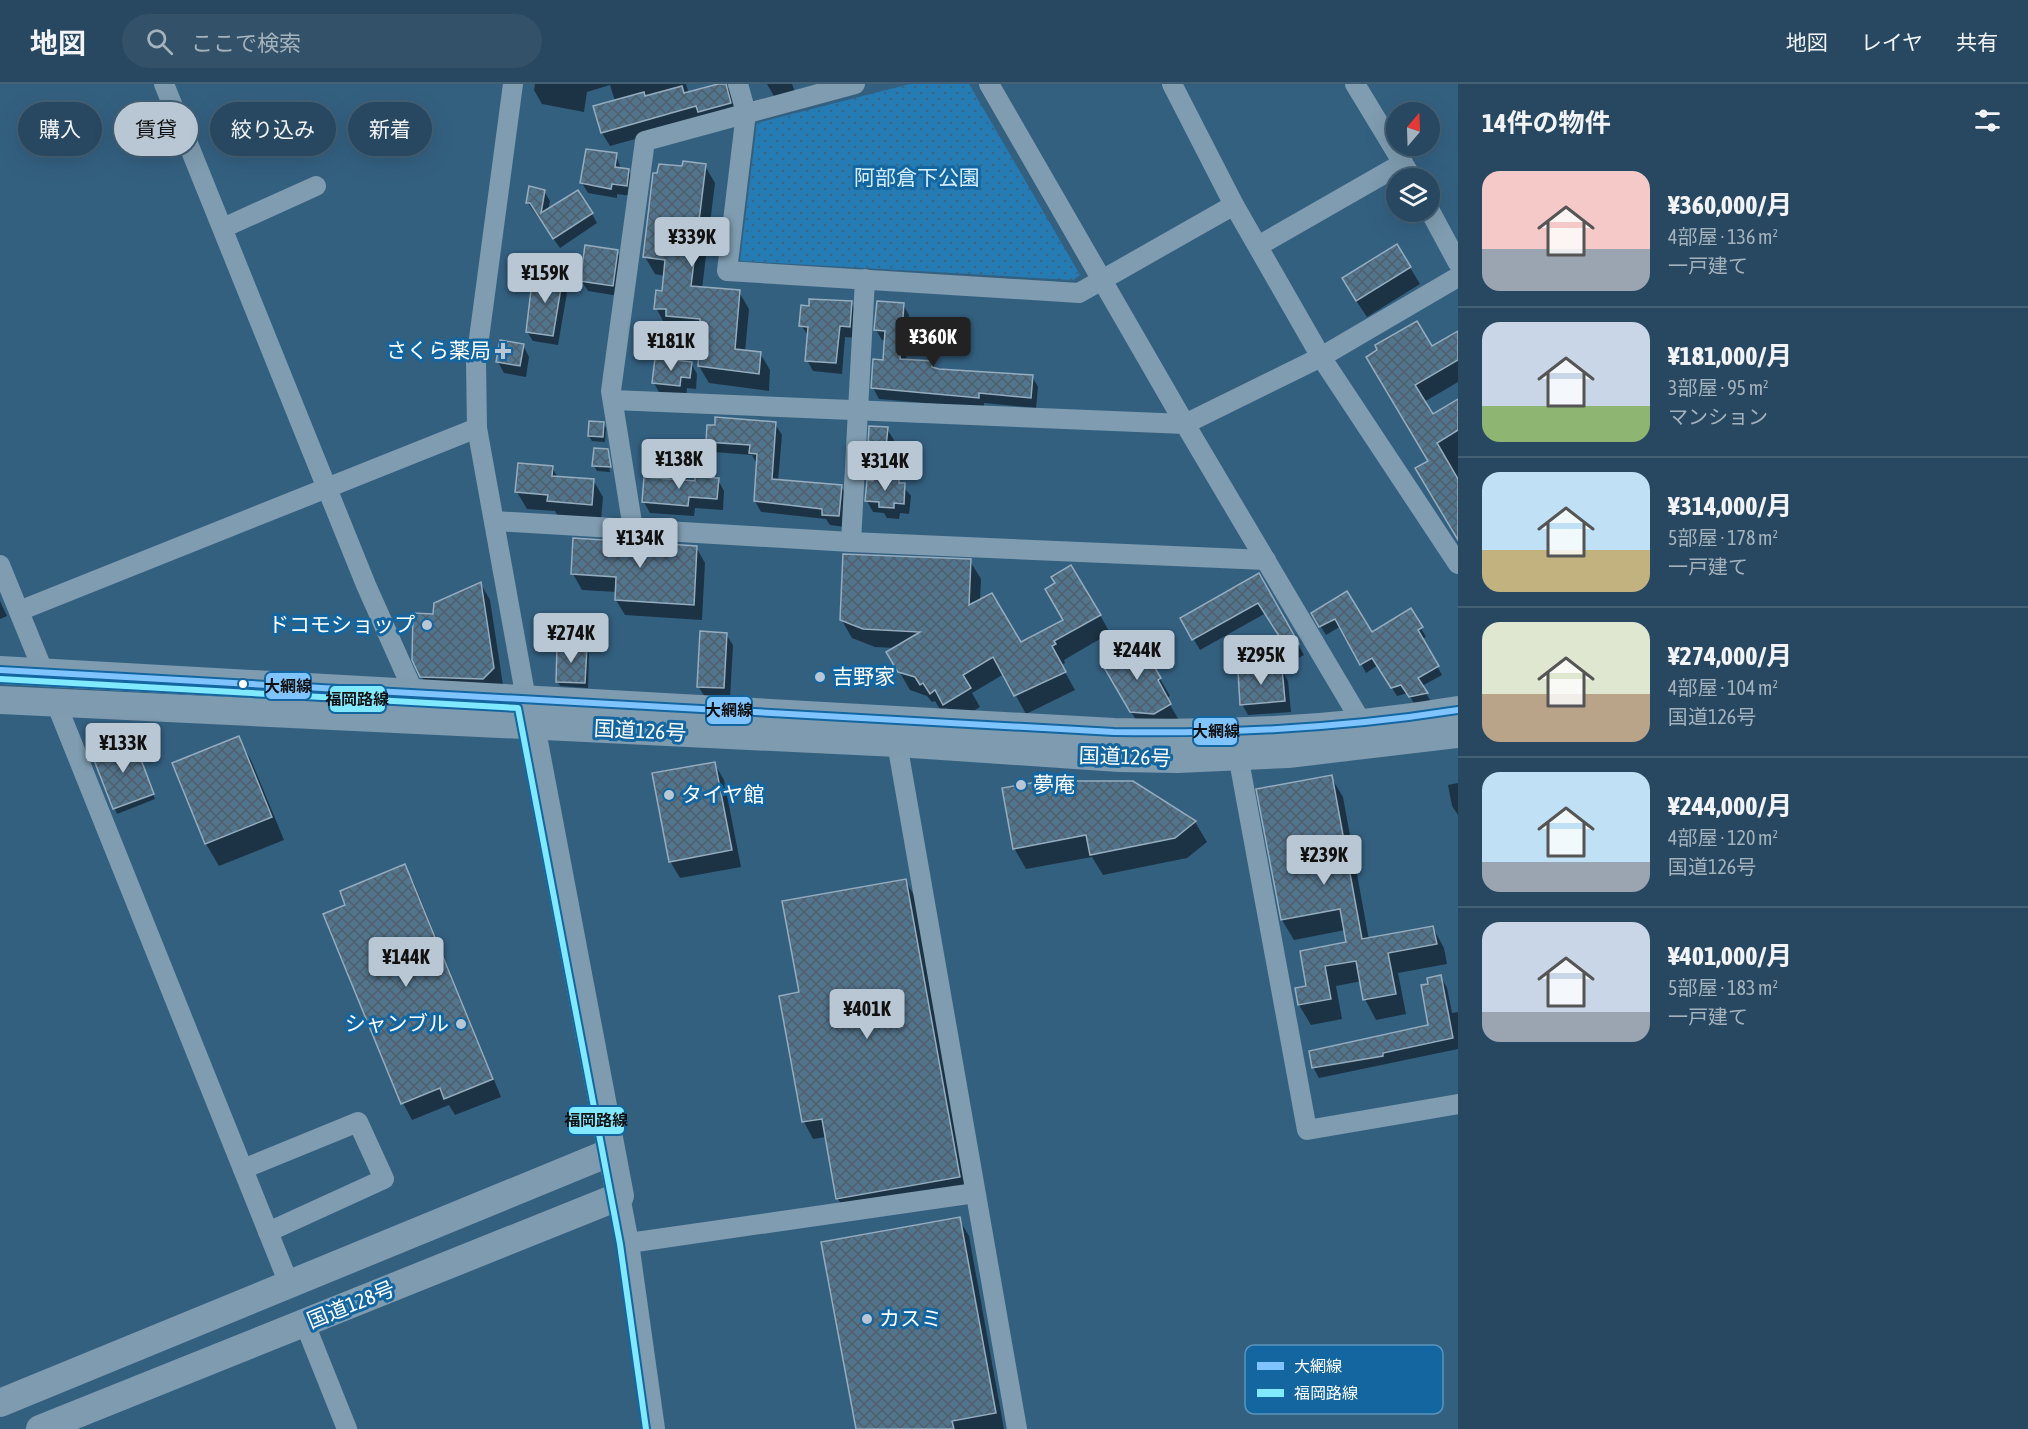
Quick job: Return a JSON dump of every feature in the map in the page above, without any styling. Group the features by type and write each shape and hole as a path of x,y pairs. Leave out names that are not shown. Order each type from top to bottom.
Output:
{"highway":[{"name":"国道126号","path":"0,670 415,695 529,713 897,743 1119,758 1238,755 1339,749 1458,734"},
{"name":"国道126号","path":"0,700 529,713 1114,732 1241,732 1362,723 1458,710"},
{"path":"529,713 620,1196"},
{"name":"国道128号","path":"0,1403 612,1152"},
{"name":"国道128号","path":"39,1429 620,1196"},
{"path":"289,1284 305,1324"}],"street":[{"path":"164,84 366,585 415,695"},
{"path":"513,84 476,361 477,428 529,713"},
{"path":"738,84 746,113 727,271 1079,293 1233,205"},
{"path":"633,529 611,391 645,141 855,84"},
{"path":"989,84 1185,424 1362,723"},
{"path":"1172,84 1233,205 1321,357 1458,564"},
{"path":"1357,84 1406,168"},
{"path":"1258,246 1386,182"},
{"path":"223,228 316,186"},
{"path":"1436,222 1458,263"},
{"path":"613,400 1185,424 1321,357 1458,277"},
{"path":"851,542 860,411 865,279"},
{"path":"20,611 477,428"},
{"path":"494,521 851,542 1266,561"},
{"path":"0,565 44,673"},
{"path":"56,703 289,1284"},
{"path":"897,743 1017,1429"},
{"path":"1238,755 1307,1130 1458,1104"},
{"path":"243,1169 358,1122 384,1179 268,1232"},
{"path":"629,1243 975,1193"},
{"path":"620,1196 629,1243 655,1429"},
{"path":"305,1324 347,1429"}],"green space":[{"name":"阿部倉下公園","path":"910,84 969,84 1080,275 1073,280 740,261 757,123"}],"building":[{"path":"726,84 731,103 698,112 696,106 601,133 593,106 644,92 645,96 682,86 684,93"},
{"path":"586,149 617,153 615,167 629,169 627,186 612,184 611,189 580,183"},
{"path":"683,161 706,164 691,286 740,290 735,349 761,352 759,374 698,366 700,319 666,316 666,309 654,309 656,290 662,291 665,260 643,257 653,173 657,173 659,164 682,166"},
{"path":"529,186 545,190 541,213 578,190 593,213 553,239 530,203 526,203"},
{"path":"1397,244 1411,267 1356,301 1342,278"},
{"path":"585,245 618,250 613,286 580,281"},
{"path":"546,267 564,270 553,336 526,332 531,290 542,291"},
{"path":"809,299 852,301 850,327 840,326 836,363 805,361 808,327 799,326 801,305 809,306"},
{"path":"877,301 904,303 900,359 933,361 932,367 939,369 1033,375 1031,398 979,393 979,398 871,388 873,359 883,360 885,331 874,330"},
{"path":"1417,321 1432,346 1458,331 1458,360 1415,385 1433,414 1458,399 1458,430 1437,443 1458,479 1458,540 1415,468 1428,461 1366,357 1377,350 1375,345"},
{"path":"500,340 524,344 520,366 496,362"},
{"path":"655,358 692,362 690,378 681,377 680,386 652,383"},
{"path":"715,417 776,422 772,479 842,485 839,516 822,515 822,509 754,501 757,454 749,453 750,445 706,442 707,425 715,425"},
{"path":"589,421 604,422 603,437 588,436"},
{"path":"869,426 888,427 886,448 868,447"},
{"path":"594,448 608,449 611,467 592,466"},
{"path":"518,463 553,466 552,476 594,479 592,505 547,501 548,495 515,492"},
{"path":"644,477 695,481 695,477 719,478 717,499 689,497 688,506 642,502"},
{"path":"874,477 899,479 899,483 905,483 904,504 894,503 894,508 879,507 879,502 865,501 867,480 873,481"},
{"path":"573,538 697,546 694,605 615,600 616,577 571,574"},
{"path":"843,554 971,559 969,605 992,593 1021,642 1063,620 1045,589 1055,583 1051,577 1071,565 1101,615 1054,641 1056,644 1052,646 1066,672 1014,696 993,657 963,675 971,688 943,705 935,690 930,694 923,683 920,685 915,677 898,672 886,652 920,632 863,629 840,620"},
{"path":"1259,573 1299,644 1288,650 1258,603 1192,640 1180,618"},
{"path":"481,582 494,668 483,679 420,677 412,660 413,613 433,614 434,603"},
{"path":"1347,591 1372,632 1411,608 1423,627 1418,630 1439,666 1418,678 1428,693 1409,697 1401,685 1391,688 1372,658 1360,665 1335,619 1319,627 1311,613"},
{"path":"700,631 727,633 724,688 697,687"},
{"path":"1140,642 1161,678 1158,680 1171,704 1154,714 1130,712 1102,664"},
{"path":"557,646 587,647 585,683 556,682"},
{"path":"1282,668 1285,701 1240,705 1238,671"},
{"path":"239,736 272,817 205,844 172,763"},
{"path":"127,741 134,741 154,794 113,809 92,755"},
{"path":"715,762 732,850 669,862 652,773"},
{"path":"1332,775 1362,939 1433,926 1437,944 1388,953 1396,994 1363,1000 1356,961 1325,966 1331,999 1298,1005 1295,988 1306,986 1300,951 1346,942 1340,909 1281,920 1256,789"},
{"path":"1055,779 1055,781 1133,781 1196,821 1175,838 1090,855 1086,835 1013,849 1002,788"},
{"path":"405,864 493,1079 444,1099 440,1088 401,1104 323,914 345,905 340,891"},
{"path":"906,879 960,1177 836,1199 822,1119 802,1122 779,996 799,992 782,901"},
{"path":"1441,975 1453,1038 1383,1053 1383,1056 1312,1068 1309,1051 1428,1025 1421,985 1428,984 1427,978"},
{"path":"960,1217 996,1413 952,1421 954,1429 856,1429 821,1242"}],"transit line":[{"name":"大網線","path":"0,670 1114,732 1201,732 1287,728 1372,721 1458,710"},
{"name":"福岡路線","path":"0,679 518,708 620,1244 646,1429"}],"place":[{"name":"さくら薬局","path":"503,351"},
{"name":"ドコモショップ","path":"427,625"},
{"name":"吉野家","path":"820,677"},
{"name":"夢庵","path":"1021,785"},
{"name":"タイヤ館","path":"669,795"},
{"name":"シャンブル","path":"461,1024"},
{"name":"カスミ","path":"867,1319"}]}
